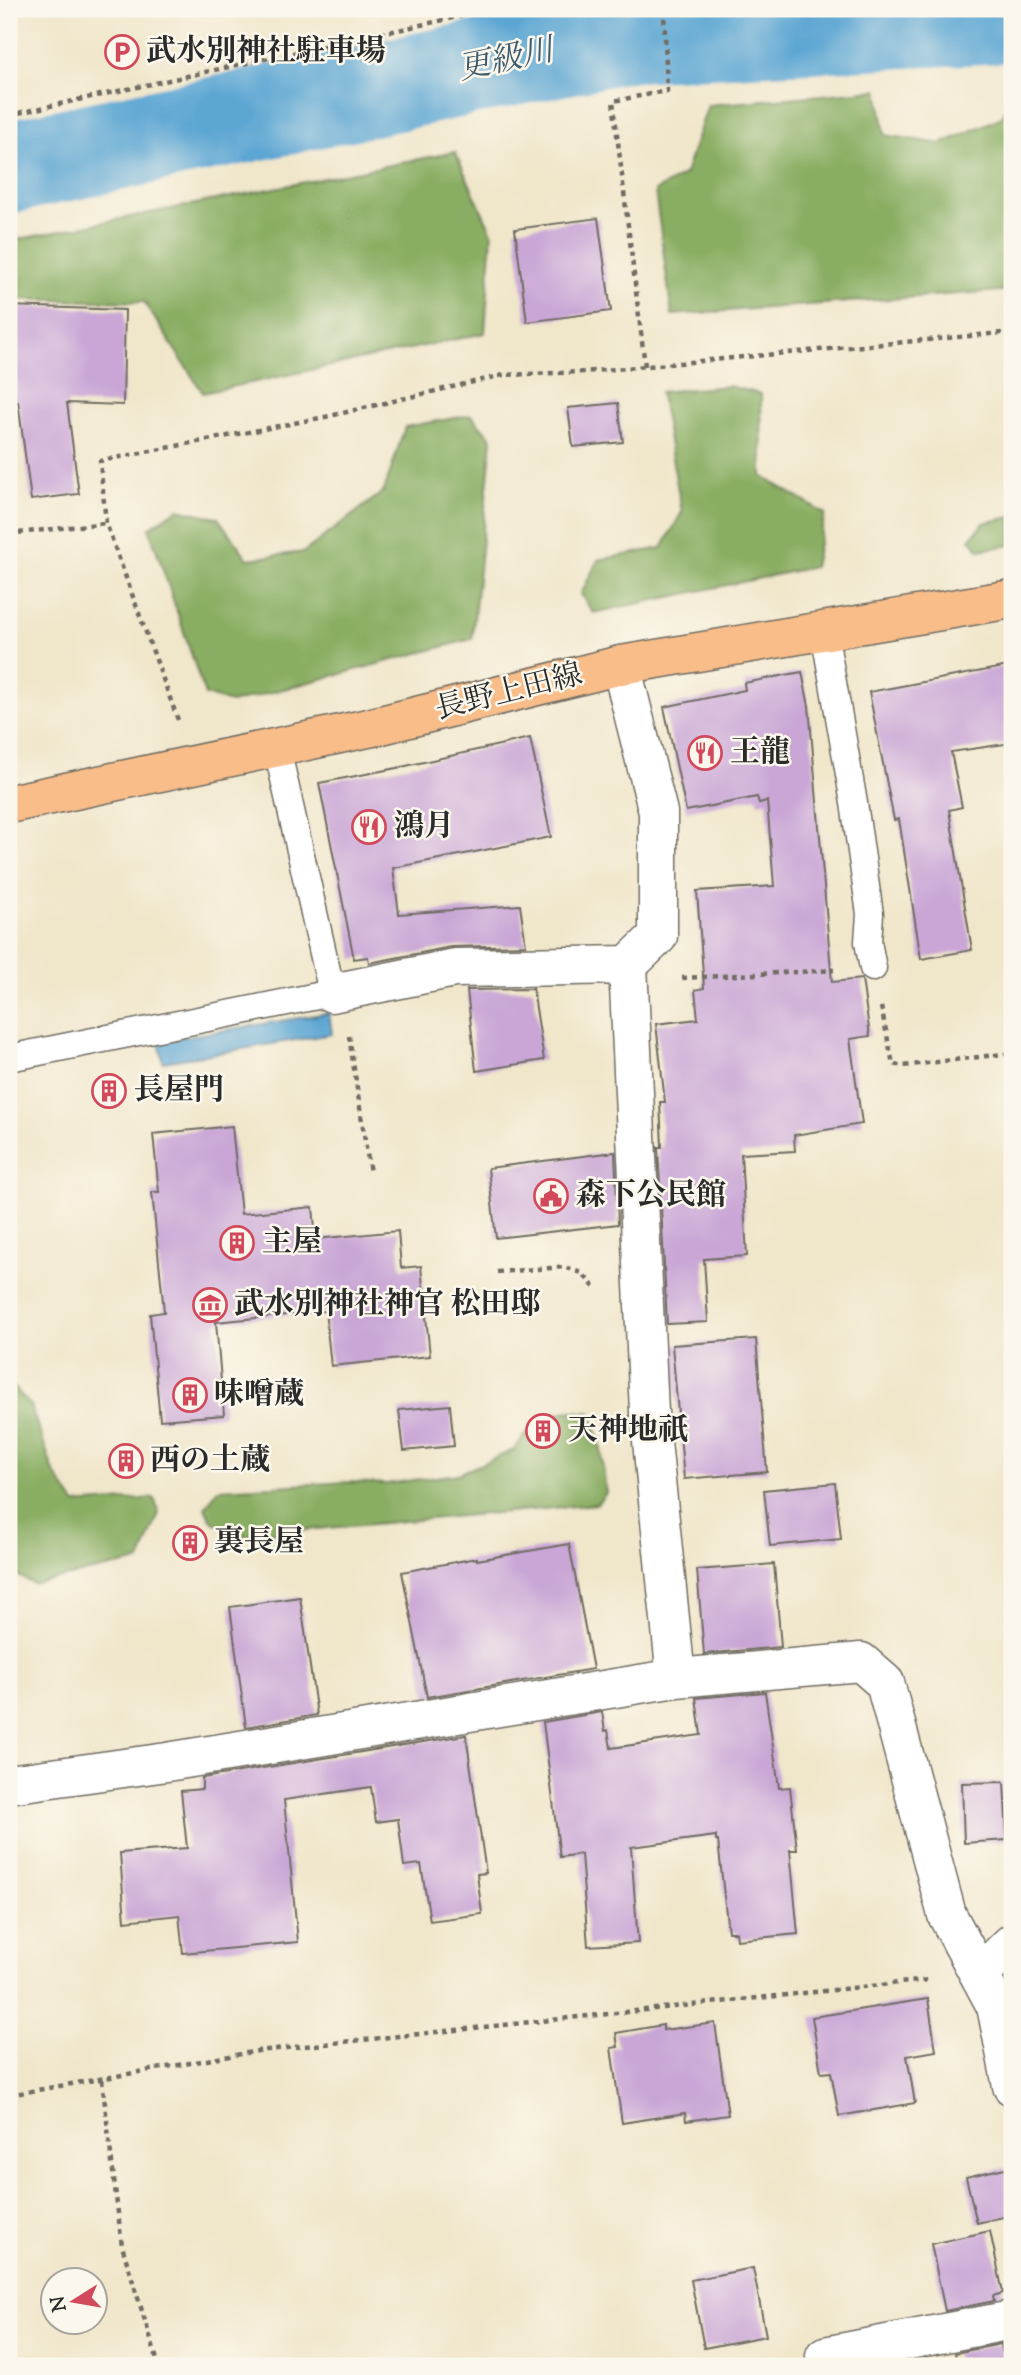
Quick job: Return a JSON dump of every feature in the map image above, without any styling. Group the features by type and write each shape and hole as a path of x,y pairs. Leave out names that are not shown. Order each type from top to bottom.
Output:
{"main road":[{"name":"長野上田線","path":"9,804 373,727 621,665 1012,598"}],"street":[{"path":"337,992 455,968 628,965 658,936 658,812 621,665"},
{"path":"628,965 649,1412 676,1678"},
{"path":"9,1784 167,1762 676,1678 861,1662 885,1683 947,1915 996,2006 1012,2085"},
{"path":"980,1974 1012,1943"},
{"path":"825,2356 1012,2320"}],"lane":[{"path":"824,631 854,803 870,914 868,942 873,968"},
{"path":"9,1058 337,992 277,748"}],"path":[{"path":"9,115 494,9"},
{"path":"645,366 612,102 667,91 664,9"},
{"path":"195,765 106,523 100,461 330,416 503,375 583,372 1012,332"},
{"path":"9,534 106,523"},
{"path":"628,965 679,978 873,968 893,1063 903,1066 1012,1053"},
{"path":"337,992 370,1173"},
{"path":"497,1272 564,1267 582,1273 595,1288 599,1300"},
{"path":"9,2095 258,2050 980,1974"},
{"path":"102,2080 122,2246 159,2366"}],"green space":[{"path":"1012,85 1012,290 672,315 655,191 685,174 708,105 878,90 885,135 941,144 1002,117"},
{"path":"455,152 492,233 485,333 203,393 144,302 9,299 9,241"},
{"path":"729,386 761,394 762,476 825,514 814,567 593,613 581,594 598,560 662,548 682,512 660,392"},
{"path":"471,415 492,439 472,639 231,703 205,695 149,528 178,509 218,518 248,559 304,552 384,491 405,427"},
{"path":"1012,517 1012,545 979,550 970,539 984,523"},
{"path":"9,1382 30,1405 54,1472 75,1504 154,1498 159,1513 140,1561 33,1584 9,1571"},
{"path":"570,1411 591,1413 601,1450 606,1493 597,1504 239,1536 213,1522 205,1508 218,1489 350,1482 386,1484 458,1474 514,1450 543,1415"}],"water":[{"path":"329,1013 332,1034 163,1062 159,1041"}],"building":[{"path":"598,218 611,311 527,322 515,229"},
{"path":"9,306 125,310 123,405 67,403 79,494 31,500 18,401 9,401"},
{"path":"618,403 623,442 573,447 568,408"},
{"path":"1009,666 1012,743 951,752 962,807 949,810 972,950 921,959 899,819 894,820 869,692"},
{"path":"802,672 809,706 832,982 862,979 870,1036 850,1039 862,1124 794,1135 795,1151 741,1154 747,1256 704,1259 708,1322 667,1324 658,1147 662,1147 660,1102 665,1102 656,1024 698,1019 695,990 704,988 697,891 774,886 767,801 759,803 757,797 686,811 664,707 745,690 744,683"},
{"path":"530,738 551,837 393,868 399,914 520,905 526,945 451,947 369,963 368,957 354,959 319,783"},
{"path":"533,989 544,1060 476,1071 467,990"},
{"path":"232,1126 241,1214 313,1207 316,1239 398,1231 401,1268 421,1266 430,1356 331,1366 325,1311 216,1322 224,1415 160,1420 150,1314 164,1312 152,1192 159,1192 153,1134"},
{"name":"森下公民館","path":"615,1152 618,1224 496,1238 488,1168"},
{"path":"756,1339 767,1472 684,1479 672,1345"},
{"path":"450,1405 454,1446 404,1451 399,1410"},
{"path":"835,1483 841,1539 770,1546 764,1490"},
{"path":"569,1544 593,1669 427,1697 402,1572"},
{"path":"774,1564 781,1647 704,1654 697,1570"},
{"path":"300,1597 317,1715 246,1727 230,1607"},
{"path":"765,1692 779,1788 790,1787 797,1850 790,1850 798,1934 737,1940 736,1932 728,1932 716,1836 631,1847 638,1943 588,1946 581,1854 560,1857 543,1722 602,1712 611,1748 701,1735 696,1698"},
{"path":"466,1735 486,1873 477,1874 482,1914 430,1921 421,1864 404,1866 398,1819 376,1822 371,1787 284,1800 298,1942 183,1953 179,1915 125,1921 120,1853 187,1848 181,1791 202,1789 202,1778"},
{"path":"1004,1782 1007,1840 964,1843 962,1783"},
{"path":"928,1999 936,2051 907,2056 915,2103 839,2116 831,2072 821,2073 812,2017"},
{"path":"715,2023 728,2115 686,2121 685,2113 622,2123 611,2048 618,2047 616,2033 663,2025 663,2030"},
{"path":"1005,2168 1012,2197 1012,2215 977,2223 966,2177"},
{"path":"990,2231 1003,2293 993,2296 994,2301 945,2311 931,2244"},
{"path":"753,2268 766,2336 704,2348 691,2280"},
{"path":"1001,2344 1005,2366 958,2366 955,2353"}],"waterway":[{"name":"更級川","path":"9,167 623,36 1012,16"}],"place":[{"name":"武水別神社駐車場","path":"122,52"},
{"name":"王龍","path":"705,753"},
{"name":"鴻月","path":"369,827"},
{"name":"長屋門","path":"109,1091"},
{"name":"森下公民館","path":"551,1196"},
{"name":"主屋","path":"237,1243"},
{"name":"武水別神社神官 松田邸","path":"210,1305"},
{"name":"味噌蔵","path":"190,1395"},
{"name":"天神地祇","path":"543,1431"},
{"name":"西の土蔵","path":"126,1461"},
{"name":"裏長屋","path":"190,1543"}]}
